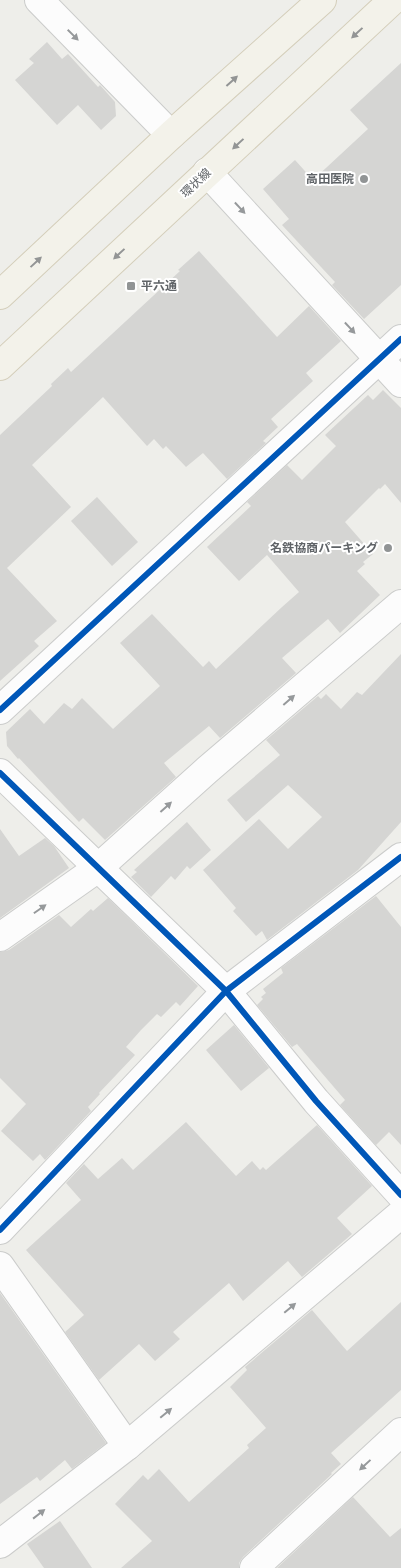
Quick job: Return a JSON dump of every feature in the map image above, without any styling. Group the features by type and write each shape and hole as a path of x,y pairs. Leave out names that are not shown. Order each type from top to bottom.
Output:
{"main road":[{"path":"0,295 171,135 322,0"},
{"name":"環状線","path":"0,366 393,0"}],"street":[{"path":"39,0 171,135"},
{"path":"207,172 401,383"},
{"path":"0,710 401,339"},
{"path":"0,937 98,868 207,770 401,604"},
{"path":"0,773 226,992 316,1101 401,1195"},
{"path":"0,1230 226,992 401,857"},
{"path":"0,1544 127,1446 401,1214"},
{"path":"0,1266 127,1446"},
{"path":"254,1568 401,1432"}],"building":[{"path":"47,42 62,59 68,54 98,87 100,85 115,102 116,116 101,130 78,105 57,125 15,80 34,63 29,59"},
{"path":"401,63 401,285 364,319 332,285 335,282 282,225 289,219 263,189 295,160 313,180 368,129 350,110"},
{"path":"199,251 277,337 309,306 341,341 306,373 313,381 271,419 278,427 263,441 266,443 227,479 203,453 186,467 166,446 163,449 154,439 147,446 103,397 32,465 71,507 7,568 57,621 34,641 39,646 0,681 0,435 52,386 51,384 68,368 71,372"},
{"path":"383,390 401,408 401,503 385,484 345,522 373,554 363,562 365,564 357,571 380,595 340,633 328,619 282,658 296,673 220,738 209,726 164,763 176,777 105,840 83,818 79,822 18,759 7,746 6,732 30,709 44,724 64,703 72,709 82,698 113,729 160,686 120,643 152,614 203,667 209,661 216,669 299,592 267,555 239,581 207,547 251,506 247,502 287,465 302,480 336,446 325,435 368,395 373,400"},
{"path":"97,497 138,542 112,566 71,521"},
{"path":"401,654 401,822 358,870 267,940 262,931 256,936 233,911 236,908 203,870 259,819 288,849 322,817 288,785 246,822 227,800 280,755 266,740 318,696 321,699 326,694 341,709 357,692 362,695"},
{"path":"187,822 211,850 190,869 187,866 175,880 171,876 151,897 131,877 137,872 134,870"},
{"path":"0,829 19,856 45,838 54,846 69,868 0,918"},
{"path":"376,896 401,927 401,1145 389,1132 376,1145 340,1105 345,1100 297,1044 292,1047 257,1005 263,999 261,997 266,993 263,989 283,973 281,968"},
{"path":"108,898 198,986 180,1006 176,1002 161,1017 157,1014 141,1030 126,1047 135,1055 88,1107 91,1111 45,1160 40,1154 33,1161 1,1131 26,1104 0,1078 0,952 9,950 59,915 71,927 91,909 93,911"},
{"path":"234,1025 269,1068 241,1091 206,1050"},
{"path":"186,1122 236,1176 252,1161 260,1170 263,1167 266,1170 317,1125 372,1186 337,1218 352,1234 302,1277 288,1261 243,1301 229,1283 173,1332 180,1339 155,1361 139,1344 99,1380 65,1332 84,1315 26,1250 81,1200 66,1183 84,1164 98,1179 122,1158 133,1170"},
{"path":"0,1293 106,1443 72,1469 65,1460 40,1481 37,1477 0,1504"},
{"path":"401,1302 401,1390 331,1453 341,1464 243,1557 239,1563 239,1568 121,1568 152,1541 115,1504 143,1475 148,1480 159,1469 189,1502 249,1448 247,1445 266,1428 230,1387 247,1370 245,1367 312,1310 347,1351"},
{"path":"353,1497 390,1537 401,1528 401,1568 277,1568"},
{"path":"60,1521 92,1568 44,1568 27,1544"}],"cycle path":[{"path":"0,710 401,339"},
{"path":"0,773 226,991 316,1101 401,1195"},
{"path":"0,1230 226,991 401,857"}],"place":[{"name":"高田医院","path":"364,179"},
{"name":"平六通","path":"131,286"},
{"name":"名鉄協商パーキング","path":"388,548"}]}
